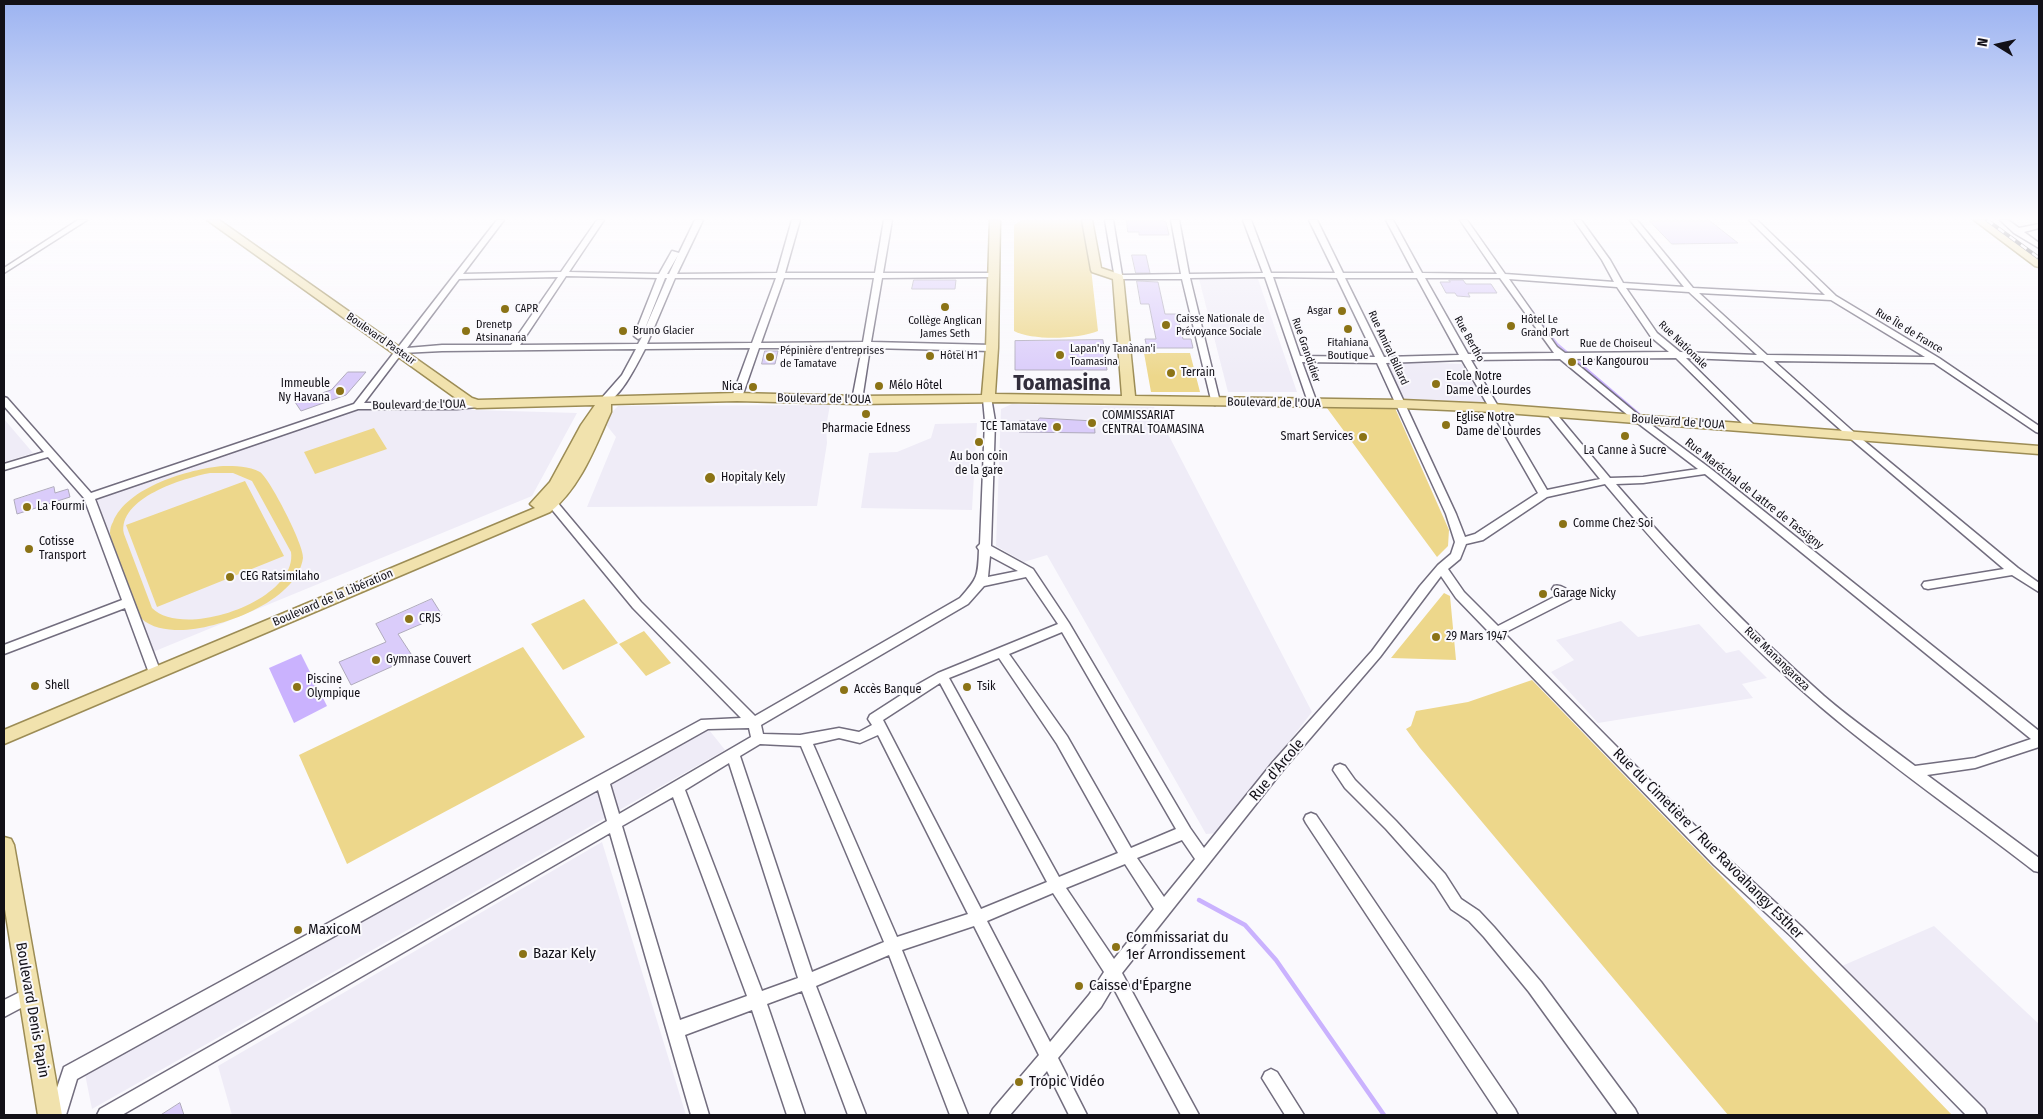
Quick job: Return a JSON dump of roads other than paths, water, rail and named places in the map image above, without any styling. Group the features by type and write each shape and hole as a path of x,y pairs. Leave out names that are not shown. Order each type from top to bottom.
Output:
{"main road":[{"name":"Boulevard Pasteur","path":"286,272 468,401 477,404"},
{"path":"1103,272 1118,277 1129,401"},
{"path":"988,399 992,348 993,275"},
{"name":"Boulevard de l'OUA","path":"477,404 737,397 857,400 988,399 1402,404 1493,408 1752,428 1854,438 2039,450"},
{"name":"Boulevard de la Libération","path":"4,737 153,669 548,502 569,483 606,412 605,400"},
{"name":"Boulevard de la Libération","path":"4,726 153,669"},
{"name":"Boulevard Denis Papin","path":"4,845 9,910 30,995 50,1115"}],"street":[{"path":"357,406 461,272"},
{"name":"Boulevard de la Libération","path":"637,347 664,272"},
{"path":"1117,272 1118,277 1268,275 1502,276 1833,298"},
{"path":"1184,272 1215,402"},
{"name":"Rue Amiral Billard","path":"1339,272 1402,404"},
{"name":"Rue Bertho","path":"1418,272 1464,357 1544,494"},
{"name":"Rue Maréchal de Lattre de Tassigny","path":"1499,272 1546,340 1563,356 1638,419 1707,471 2039,738"},
{"name":"Rue Nationale","path":"1613,272 1654,335 1678,355 1752,428"},
{"path":"1676,272 1691,290 1854,438 2014,571 2039,588"},
{"name":"Rue Île de France","path":"1806,272 1833,298 1936,360 2039,430"},
{"path":"456,278 563,274 662,276 672,274 993,275"},
{"path":"513,348 563,274"},
{"name":"Boulevard de la Libération","path":"605,400 615,392 672,274"},
{"path":"737,397 781,274"},
{"path":"857,400 880,275"},
{"name":"Rue Grandidier","path":"1268,275 1312,403"},
{"path":"398,352 442,348 867,345 992,348"},
{"name":"Rue de Choiseul","path":"1297,359 1382,360 1464,357 1678,355 1936,360"},
{"path":"57,1115 70,1073 706,724 754,723 964,601 980,583 984,573 983,547 990,421 988,399"},
{"path":"4,400 89,497 153,669"},
{"name":"Boulevard de l'OUA","path":"89,497 357,406 457,406 477,404"},
{"path":"1402,404 1451,514 1461,542 1479,536 1544,494 1606,481 1642,480 1707,471"},
{"name":"Rue Manangareza","path":"1551,413 1606,481 1752,636 1814,695 1912,772 2039,866"},
{"path":"4,467 51,453"},
{"path":"548,502 638,605 754,723 758,739"},
{"name":"Rue d'Arcole","path":"999,1115 1095,1001 1113,972 1278,766 1376,654 1442,568 1456,556 1461,542"},
{"path":"983,547 1029,572 1065,626 1185,832 1204,860"},
{"name":"Rue du Cimetière / Rue Ravoahangy Esther","path":"1442,568 1460,595 1498,631 1720,860 1796,932 1978,1115"},
{"path":"1928,585 2014,571"},
{"path":"980,583 1029,572"},
{"path":"1498,631 1567,596 1558,588"},
{"path":"4,650 129,602"},
{"path":"1065,626 942,676 875,719 881,727 977,918 1050,1056 1078,1115"},
{"path":"1001,652 1062,740 1127,855 1164,910"},
{"path":"942,676 1056,885 1113,972 1190,1115"},
{"path":"106,1115 615,824 758,739 805,740 840,732 860,738 881,727"},
{"path":"805,740 893,946 959,1115"},
{"path":"1912,772 1975,763 2039,742"},
{"path":"733,755 807,982 857,1115"},
{"path":"1340,770 1356,790 1440,879 1456,904 1474,916 1501,946 1535,987 1629,1115"},
{"path":"602,781 700,1115"},
{"path":"677,788 757,1000 796,1115"},
{"path":"1311,818 1509,1115"},
{"path":"675,1030 807,982 893,946 977,918 1185,832"},
{"path":"4,1009 30,995"},
{"path":"1271,1078 1295,1115"}],"waterway":[{"path":"1528,306 1557,344 1639,414"},
{"path":"1199,900 1245,925 1276,960 1384,1115"}],"place":[{"name":"Collège Anglican James Seth","path":"945,307"},
{"name":"CAPR","path":"505,309"},
{"name":"Asgar","path":"1342,311"},
{"name":"Caisse Nationale de Prévoyance Sociale","path":"1166,325"},
{"name":"Hôtel Le Grand Port","path":"1511,326"},
{"name":"Fitahiana Boutique","path":"1348,329"},
{"name":"Drenetp Atsinanana","path":"466,331"},
{"name":"Bruno Glacier","path":"623,331"},
{"name":"Lapan'ny Tanànan'i Toamasina","path":"1060,355"},
{"name":"Hôtel H1","path":"930,356"},
{"name":"Pépinière d'entreprises de Tamatave","path":"770,357"},
{"name":"Le Kangourou","path":"1572,362"},
{"name":"Terrain","path":"1171,373"},
{"name":"Ecole Notre Dame de Lourdes","path":"1436,384"},
{"name":"Mélo Hôtel","path":"879,386"},
{"name":"Nica","path":"753,387"},
{"name":"Immeuble Ny Havana","path":"340,391"},
{"name":"Pharmacie Edness","path":"866,414"},
{"name":"COMMISSARIAT CENTRAL TOAMASINA","path":"1092,423"},
{"name":"Eglise Notre Dame de Lourdes","path":"1446,425"},
{"name":"TCE Tamatave","path":"1057,427"},
{"name":"La Canne à Sucre","path":"1625,436"},
{"name":"Smart Services","path":"1363,437"},
{"name":"Au bon coin de la gare","path":"979,442"},
{"name":"Hopitaly Kely","path":"710,478"},
{"name":"La Fourmi","path":"27,507"},
{"name":"Comme Chez Soi","path":"1563,524"},
{"name":"Cotisse Transport","path":"29,549"},
{"name":"CEG Ratsimilaho","path":"230,577"},
{"name":"Garage Nicky","path":"1543,594"},
{"name":"CRJS","path":"409,619"},
{"name":"29 Mars 1947","path":"1436,637"},
{"name":"Gymnase Couvert","path":"376,660"},
{"name":"Shell","path":"35,686"},
{"name":"Piscine Olympique","path":"297,687"},
{"name":"Tsik","path":"967,687"},
{"name":"Accès Banque","path":"844,690"},
{"name":"MaxicoM","path":"298,930"},
{"name":"Commissariat du 1er Arrondissement","path":"1116,947"},
{"name":"Bazar Kely","path":"523,954"},
{"name":"Caisse d'Épargne","path":"1079,986"},
{"name":"Tropic Vidéo","path":"1019,1082"}],"district":[{"name":"Toamasina","path":"1062,384"}]}
